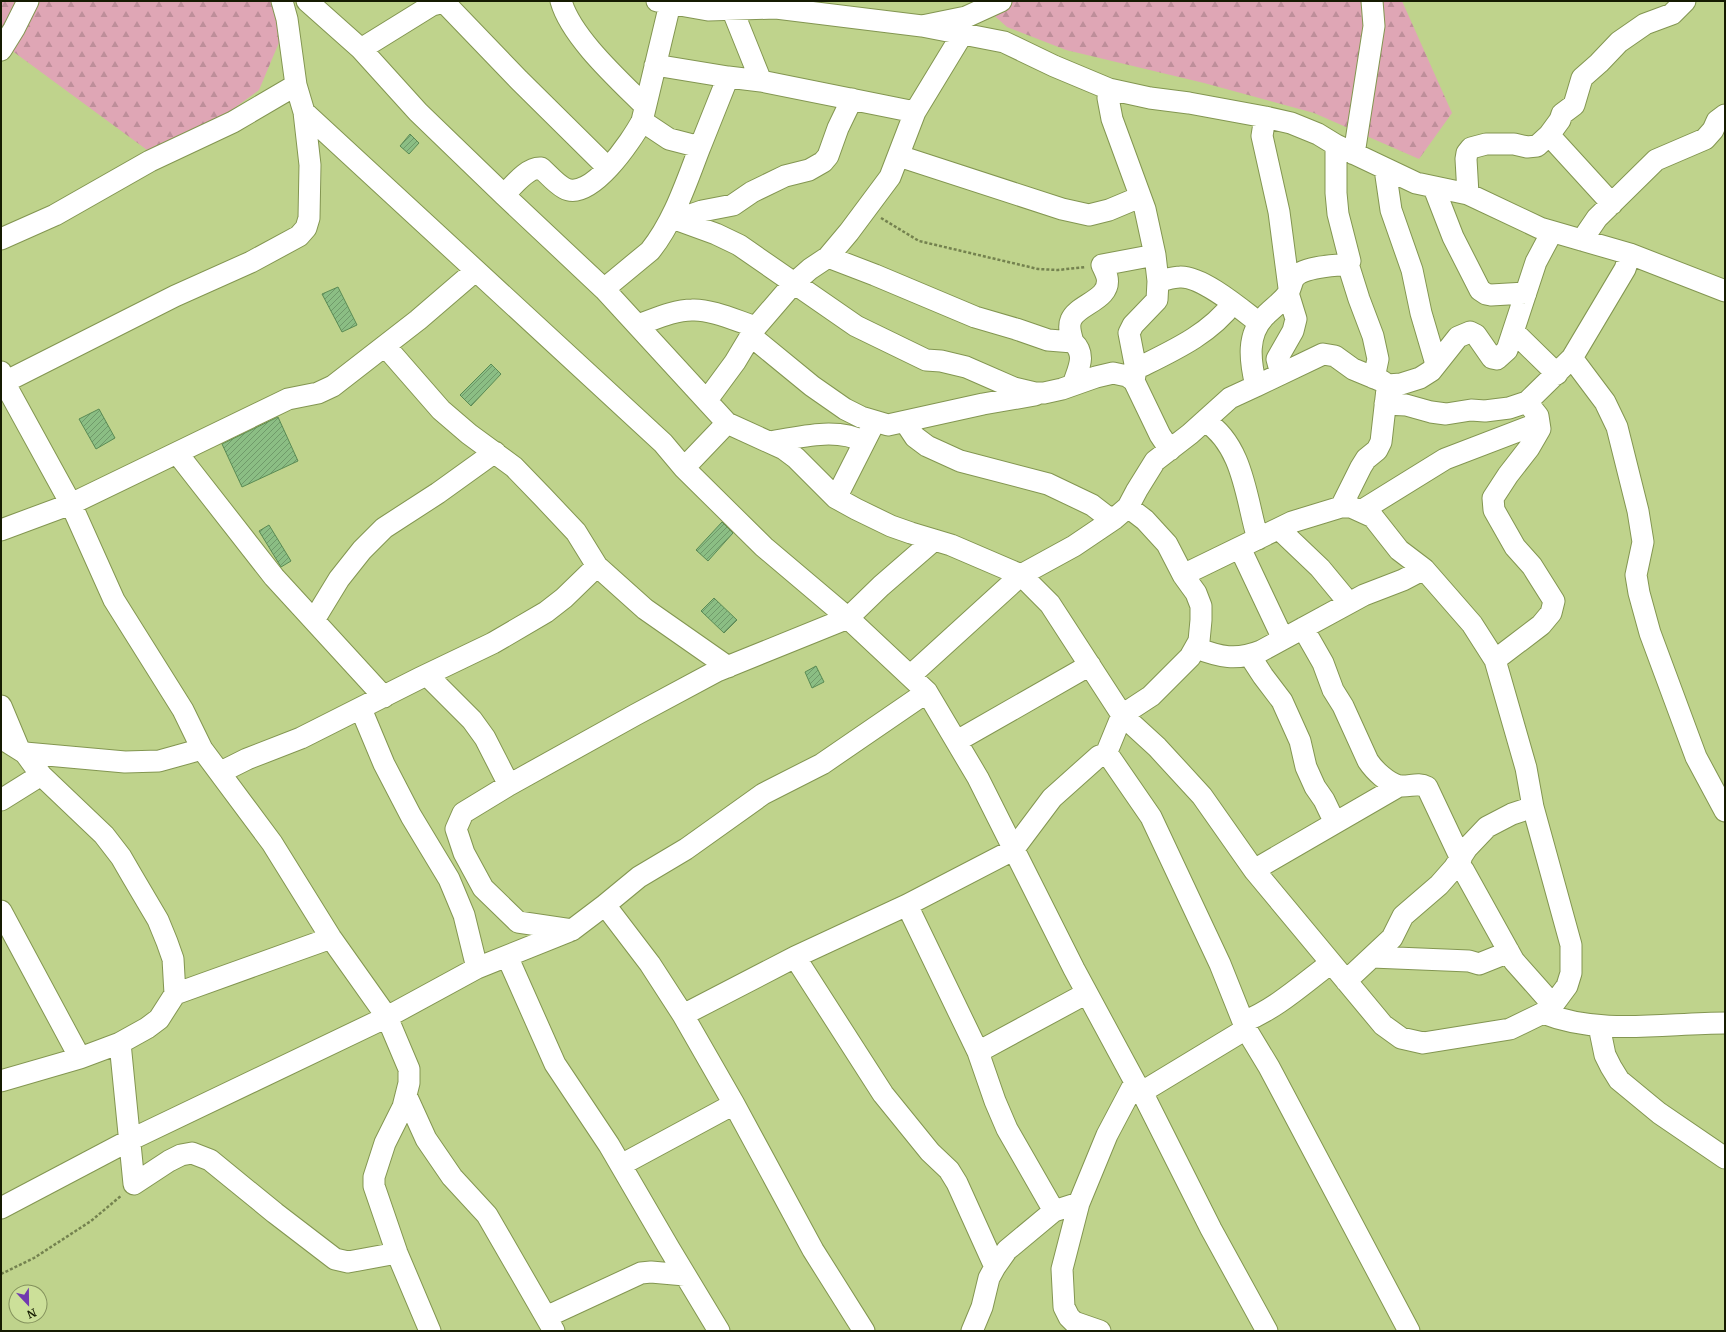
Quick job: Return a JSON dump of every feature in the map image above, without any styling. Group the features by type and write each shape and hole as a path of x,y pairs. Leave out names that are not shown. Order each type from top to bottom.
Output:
{"street":[{"path":"1,50 14,29 28,1"},
{"path":"282,1 296,85 304,112 310,165 309,218 306,228 299,236 251,262 2,379 71,504 114,600 183,710 202,749 272,843 331,938 387,1017 409,1069 409,1083 403,1107 385,1143 374,1177 374,1186 397,1253 430,1331"},
{"path":"307,1 360,49 418,112 604,289 727,423 748,434 771,442 796,458 836,498 891,526 951,545 1021,575 1050,604 1122,715 1157,747 1202,796 1254,870 1382,1025 1401,1038 1423,1043 1510,1029 1548,1009 1567,986 1571,973 1571,945 1533,807 1526,768 1494,660 1472,624 1424,569 1399,550 1373,518 1351,507 1340,507 1292,522 1183,575"},
{"path":"561,1 573,28 610,70 644,113 669,139 700,147"},
{"path":"922,26 966,17 1001,1"},
{"path":"1340,507 1366,459 1377,450 1381,442 1382,389 1378,359 1373,336 1348,264 1350,257 1338,214 1336,193 1374,26 1372,1"},
{"path":"1468,194 1467,152 1472,148 1486,144 1537,146 1549,135 1560,120 1562,114 1574,105 1582,78 1619,42 1645,24 1672,14 1685,1"},
{"path":"360,49 432,5 444,2 608,168"},
{"path":"504,195 526,174 538,167 564,188 577,190 586,187 608,168 634,135 644,113 655,65 664,2 708,10 776,8 922,26 1004,42 1054,66 1110,89 1150,98 1189,103 1291,123 1318,134 1345,150 1416,183 1468,194 1540,228 1630,254 1725,291"},
{"path":"732,9 761,81"},
{"path":"707,400 735,362 753,331 794,284 810,269 828,257 867,209 890,177 915,112 963,33"},
{"path":"655,65 728,78 761,81 915,112"},
{"path":"604,289 650,251 674,219 700,147 728,78"},
{"path":"1,239 55,215 150,161 232,122 296,85"},
{"path":"1110,89 1108,98 1112,119 1145,208 1155,254 1158,281 1157,300 1133,325 1129,333 1135,375 1160,435 1170,450"},
{"path":"674,219 702,211 734,205 752,192 785,176 809,170 823,162 828,156 838,128 852,99"},
{"path":"304,112 663,443 684,468 764,547 848,618 927,692 978,778 1013,850 1087,993 1139,1087 1254,1311 1267,1331"},
{"path":"1582,240 1597,218 1656,160 1705,139 1713,130 1717,121 1725,115"},
{"path":"1265,117 1262,136 1279,212 1289,291 1296,318 1293,331 1277,359 1281,374"},
{"path":"1549,135 1612,204"},
{"path":"899,156 1062,209 1090,214 1109,210 1140,197"},
{"path":"1385,169 1390,210 1412,270 1421,313 1436,364"},
{"path":"1434,188 1453,237 1480,290 1491,295 1526,293"},
{"path":"674,219 716,234 739,245 856,326 926,360 941,361 966,367 1014,388 1035,393 1044,393"},
{"path":"1382,389 1420,378 1431,371 1458,337 1470,332 1476,336 1492,358 1497,359 1507,350 1536,262 1552,232"},
{"path":"1073,385 1081,363 1080,350 1073,342 1070,332 1071,320 1083,308 1100,297 1106,288 1107,278 1102,265 1155,254"},
{"path":"910,676 1021,575 1074,546 1121,513 1155,461 1205,421 1230,398 1323,354 1335,356 1406,405 1431,412 1446,414 1471,410 1485,411 1509,408 1527,402 1572,358 1625,269 1630,254"},
{"path":"828,257 875,275 975,318 1016,329 1048,340 1073,342"},
{"path":"1256,386 1250,361 1250,353 1258,322 1289,291 1293,279 1299,274 1308,270 1348,264"},
{"path":"1,530 71,504 288,399 318,393 333,386 386,347 475,271"},
{"path":"1158,281 1181,277 1200,282 1233,303 1258,322"},
{"path":"638,325 678,312 693,309 711,313 753,331 812,386 845,409 861,417 888,425 983,404 1008,401 1044,393 1113,373 1127,376 1135,375 1193,339 1224,315 1233,303"},
{"path":"1514,332 1557,374"},
{"path":"386,347 442,410 469,434 514,467 576,532 596,566 645,609 728,667"},
{"path":"1572,358 1605,402 1617,427 1638,511 1643,542 1636,575 1639,593 1650,633 1696,757 1725,811"},
{"path":"1494,660 1541,625 1551,613 1554,601 1532,566 1515,547 1494,510 1493,498 1508,475 1529,448 1540,429 1538,416 1527,402"},
{"path":"1205,421 1213,426 1218,432 1230,449 1241,470 1251,516 1249,544 1283,639"},
{"path":"836,498 875,422"},
{"path":"905,422 916,438 927,446 960,461 1048,484 1092,505 1105,515 1121,513 1145,520 1167,544 1183,575 1196,593 1201,606 1199,641 1190,657 1151,696 1122,715 1106,754"},
{"path":"684,468 727,423"},
{"path":"1360,512 1445,459 1539,423"},
{"path":"771,442 823,435 839,435 856,438 864,442"},
{"path":"314,620 340,579 362,550 384,528 438,493 495,452"},
{"path":"177,453 274,577 384,696"},
{"path":"1279,529 1320,568 1349,603"},
{"path":"572,930 518,922 483,888 464,853 456,829 463,813 509,785 635,715 728,667 848,618 881,586 934,540"},
{"path":"220,772 247,759 301,738 427,675 494,644 546,612 564,598 596,566"},
{"path":"1196,648 1214,655 1230,658 1250,656 1364,595 1403,580 1424,569"},
{"path":"1303,628 1322,663 1333,690 1343,706 1368,761 1372,767 1399,786"},
{"path":"1250,656 1282,701 1300,741 1306,767 1314,787 1324,800 1335,823"},
{"path":"957,741 1090,665"},
{"path":"427,675 472,720 485,738 509,785"},
{"path":"1,1208 130,1140 387,1017 477,968 572,930 639,878 686,849 763,794 822,764 927,692"},
{"path":"1,706 22,751 42,775 104,835 132,876 158,920 167,942 173,959 175,994 159,1019 147,1028 120,1043 80,1058 1,1081"},
{"path":"361,709 387,771 411,816 449,879 464,915 477,968"},
{"path":"1,738 22,751 125,762 159,761 202,749"},
{"path":"683,1016 795,957 907,905 1013,850 1052,798 1099,756 1106,754"},
{"path":"1106,754 1109,756 1151,817 1220,964 1245,1025 1269,1067 1409,1331"},
{"path":"1,800 42,775"},
{"path":"1254,870 1399,786 1417,784 1427,787 1464,871 1514,961 1548,1009 1561,1020 1599,1026 1725,1024"},
{"path":"1346,981 1392,938 1403,916 1439,885 1460,861 1467,848 1487,827 1512,814 1533,807"},
{"path":"605,905 650,964 683,1016 734,1104 814,1250 864,1331"},
{"path":"907,905 978,1052 1008,1129 1054,1211"},
{"path":"1,911 80,1058"},
{"path":"175,994 331,938"},
{"path":"1372,957 1469,961 1479,964 1509,952"},
{"path":"507,956 555,1064 621,1165 719,1331"},
{"path":"795,957 884,1094 930,1152 949,1170 957,1183 994,1267"},
{"path":"1100,1331 1074,1322 1069,1317 1064,1307 1062,1269 1079,1203 1107,1135 1139,1087 1245,1025 1331,962"},
{"path":"978,1052 1087,993"},
{"path":"1599,1026 1606,1054 1611,1067 1619,1080 1659,1113 1725,1158"},
{"path":"120,1043 134,1184 169,1160 181,1155 192,1153 210,1160 335,1259 348,1262 397,1253"},
{"path":"406,1095 426,1139 452,1177 487,1215 550,1324 642,1273 651,1272 685,1275"},
{"path":"621,1165 734,1104"},
{"path":"972,1331 982,1307 989,1278 994,1267 1007,1250 1054,1211 1079,1203"}],"path":[{"path":"867,209 919,242 1038,269 1058,270 1102,265"},
{"path":"1,1274 34,1258 91,1221 134,1184"}],"green space":[{"path":"1,1 281,1 286,26 259,90 162,161 7,47 1,47"},
{"path":"978,1 1402,1 1452,113 1419,159 1314,113 1204,83 1066,50 1007,27"}],"building":[{"path":"410,134 419,143 409,154 400,146"},
{"path":"338,287 357,325 342,332 322,294"},
{"path":"491,364 501,374 471,406 460,395"},
{"path":"99,409 115,438 96,449 79,419"},
{"path":"278,417 298,461 242,487 222,444"},
{"path":"722,522 733,533 708,561 696,550"},
{"path":"269,525 291,561 281,567 259,531"},
{"path":"714,598 737,620 724,633 701,611"},
{"path":"816,666 824,682 812,688 805,672"}]}
